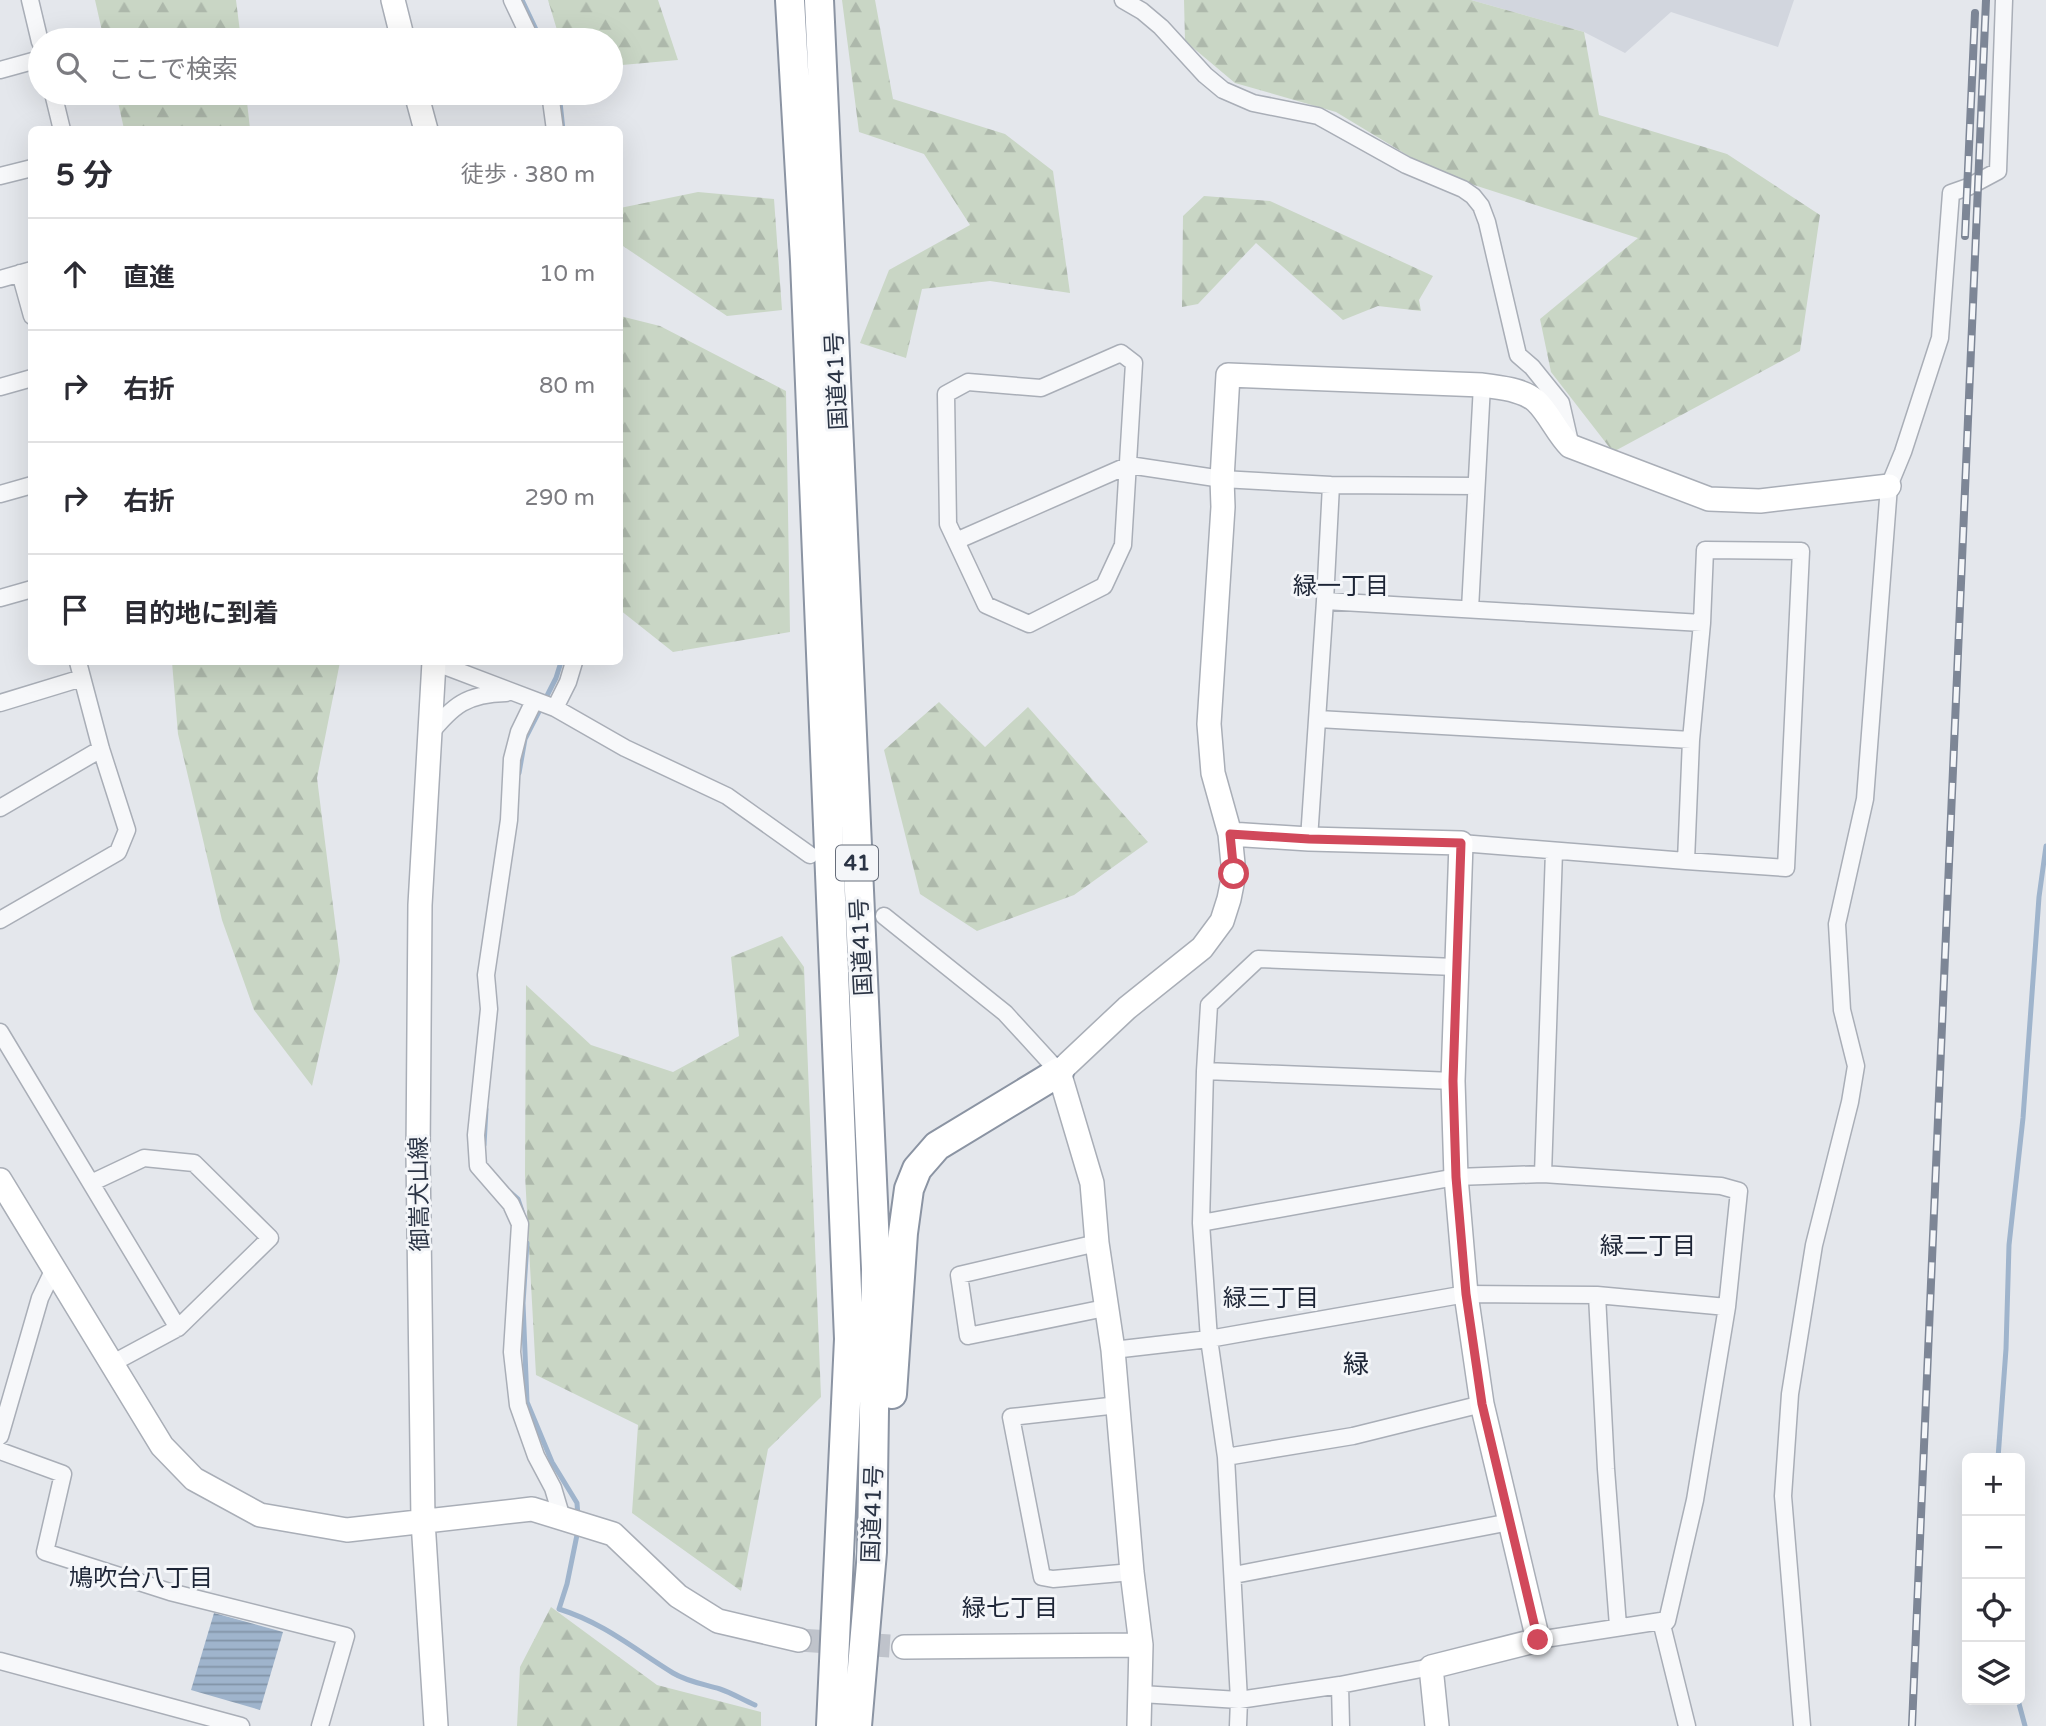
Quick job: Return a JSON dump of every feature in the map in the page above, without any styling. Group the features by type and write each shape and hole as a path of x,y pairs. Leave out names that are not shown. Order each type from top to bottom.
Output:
{"highway":[{"name":"国道41号","path":"790,0 804,261 849,1339 831,1726"},
{"name":"国道41号","path":"819,4 876,1269 872,1552 857,1726"},
{"path":"872,1552 889,1455 903,1233 909,1189 917,1169 937,1146 1059,1072"}],"street":[{"path":"30,0 37,28"},
{"path":"393,0 400,28"},
{"path":"512,0 525,28"},
{"path":"1123,0 1161,27 1205,75 1223,90 1253,103 1318,116 1406,165 1463,189 1473,196 1481,206 1487,222 1518,355 1532,367 1561,403 1570,446"},
{"path":"1802,1726 1783,1496 1790,1394 1814,1245 1850,1102 1856,1066 1842,1010 1838,924 1865,799 1889,486 1903,452 1940,338 1951,193 1998,171 2004,0"},
{"path":"0,70 28,62"},
{"path":"56,105 61,126"},
{"path":"419,105 425,126"},
{"path":"552,105 554,126"},
{"path":"0,176 28,169"},
{"path":"0,279 26,272"},
{"path":"1121,354 1134,363 1124,545 1104,586 1029,624 986,605 956,541 948,524 946,394 968,382 1041,388 1121,354"},
{"path":"1059,1072 1127,1008 1202,948 1222,921 1230,899 1234,874 1230,834 1213,773 1209,724 1223,507 1228,375 1482,385 1517,391 1536,401 1570,446 1709,499 1760,501 1889,486"},
{"path":"0,387 28,379"},
{"path":"1470,609 1482,385"},
{"path":"956,541 1129,466 1222,479 1331,485 1476,486"},
{"path":"1309,839 1331,485"},
{"path":"0,494 28,486"},
{"path":"1230,834 1461,843 1554,851 1787,869 1801,551 1705,550 1702,623 1690,740 1686,861"},
{"path":"0,598 28,590"},
{"path":"1325,601 1702,623"},
{"path":"0,920 118,852 127,830 101,749 79,665"},
{"name":"御嵩犬山線","path":"433,665 420,905 418,1116 423,1521 436,1726"},
{"path":"441,665 555,708 625,748 727,796 810,855"},
{"path":"555,708 573,665"},
{"path":"0,703 82,678"},
{"path":"429,735 446,713 467,700 482,693 512,692"},
{"path":"534,701 519,732 512,759 509,820 486,975 489,1009 476,1135 478,1166 511,1204 520,1224 512,1352 518,1405 536,1455 553,1488 562,1518"},
{"path":"1318,719 1690,740"},
{"path":"0,808 101,749"},
{"path":"1461,843 1453,1081 1456,1177 1466,1294 1482,1404 1538,1640"},
{"path":"1543,1174 1554,851"},
{"path":"884,916 1005,1013 1059,1072 1092,1182 1105,1308 1113,1349 1141,1645 1139,1726"},
{"path":"1238,1726 1240,1700 1226,1457 1209,1339 1201,1223 1209,1005 1258,959 1455,967"},
{"path":"0,1032 178,1328"},
{"path":"1205,1071 1453,1081"},
{"path":"91,1183 144,1158 194,1163 270,1238 178,1328 111,1364"},
{"path":"1201,1223 1456,1177 1543,1174 1721,1186 1739,1191 1727,1307 1695,1500 1667,1621 1662,1627"},
{"path":"0,1180 162,1446 194,1479 260,1515 347,1530 531,1509 613,1534 678,1596 718,1621 799,1640"},
{"path":"1097,1242 959,1275 968,1336 1105,1308"},
{"path":"0,1436 40,1298 53,1271"},
{"path":"1113,1349 1209,1339 1466,1294 1597,1295 1727,1307"},
{"path":"1597,1295 1605,1469 1618,1626"},
{"path":"1226,1457 1353,1436 1482,1404"},
{"path":"1118,1405 1011,1417 1042,1577 1052,1579 1132,1572"},
{"path":"0,1451 63,1474 45,1552 170,1592 346,1636 320,1726"},
{"path":"1234,1575 1510,1522"},
{"path":"1141,1694 1240,1700 1340,1685 1431,1667 1538,1640 1661,1621 1687,1726"},
{"path":"904,1647 1141,1645"},
{"path":"0,1661 238,1726"},
{"path":"1431,1667 1437,1726"},
{"path":"1340,1685 1341,1726"}],"shaded area":[{"path":"1471,0 1794,0 1778,47 1671,12 1625,53 1584,32"}],"green space":[{"path":"95,0 236,0 240,28 101,28"},
{"path":"548,0 658,0 678,60 623,65 623,28 556,28"},
{"path":"842,0 875,0 893,99 1005,134 1053,171 1070,293 990,281 922,289 906,358 860,343 889,270 970,225 924,154 859,132"},
{"path":"1184,0 1471,0 1584,32 1599,115 1727,154 1820,215 1800,351 1613,452 1551,372 1540,319 1638,238 1474,185 1417,161 1336,112 1235,83 1185,41"},
{"path":"119,105 247,105 250,126 123,126"},
{"path":"698,192 774,199 782,310 727,316 623,246 623,207"},
{"path":"1204,196 1270,201 1433,276 1419,300 1421,311 1378,306 1343,320 1256,243 1198,304 1182,307 1183,216"},
{"path":"623,317 660,326 786,391 790,632 673,652 623,612"},
{"path":"172,665 339,665 317,778 340,961 312,1086 254,1010 222,920 178,734"},
{"path":"939,702 985,747 1028,707 1148,842 1074,895 977,931 920,894 884,750"},
{"path":"782,936 804,967 821,1397 768,1449 741,1591 632,1513 638,1425 536,1375 525,1175 526,985 591,1045 673,1072 739,1036 731,957"},
{"path":"551,1607 657,1685 761,1712 761,1726 517,1726 520,1667"}],"water":[{"path":"214,1613 283,1632 260,1710 191,1690"}],"waterway":[{"path":"522,0 535,28"},
{"path":"560,105 563,126"},
{"path":"519,773 525,739 560,665"},
{"path":"1998,1453 2006,1349 2009,1245 2023,1118 2039,897 2046,846"},
{"path":"484,1145 486,1109"},
{"path":"509,1191 518,1199 522,1211"},
{"path":"525,1258 527,1243 523,1303 527,1402 552,1462 577,1503 578,1517"},
{"path":"578,1530 559,1609 605,1629 679,1676 755,1705"},
{"path":"2019,1705 2025,1726"}],"tunnel":[{"path":"799,1640 904,1647"}],"railway":[{"path":"1912,1726 1986,0"},
{"path":"1965,236 1975,13"}],"district":[{"name":"緑一丁目","path":"1341,586"},
{"name":"緑二丁目","path":"1648,1246"},
{"name":"緑三丁目","path":"1271,1298"},
{"name":"緑","path":"1356,1364"},
{"name":"鳩吹台八丁目","path":"141,1578"},
{"name":"緑七丁目","path":"1010,1608"}],"route":[{"path":"1234,874 1230,834 1461,843 1453,1081 1456,1177 1466,1294 1482,1404 1538,1640"}]}
